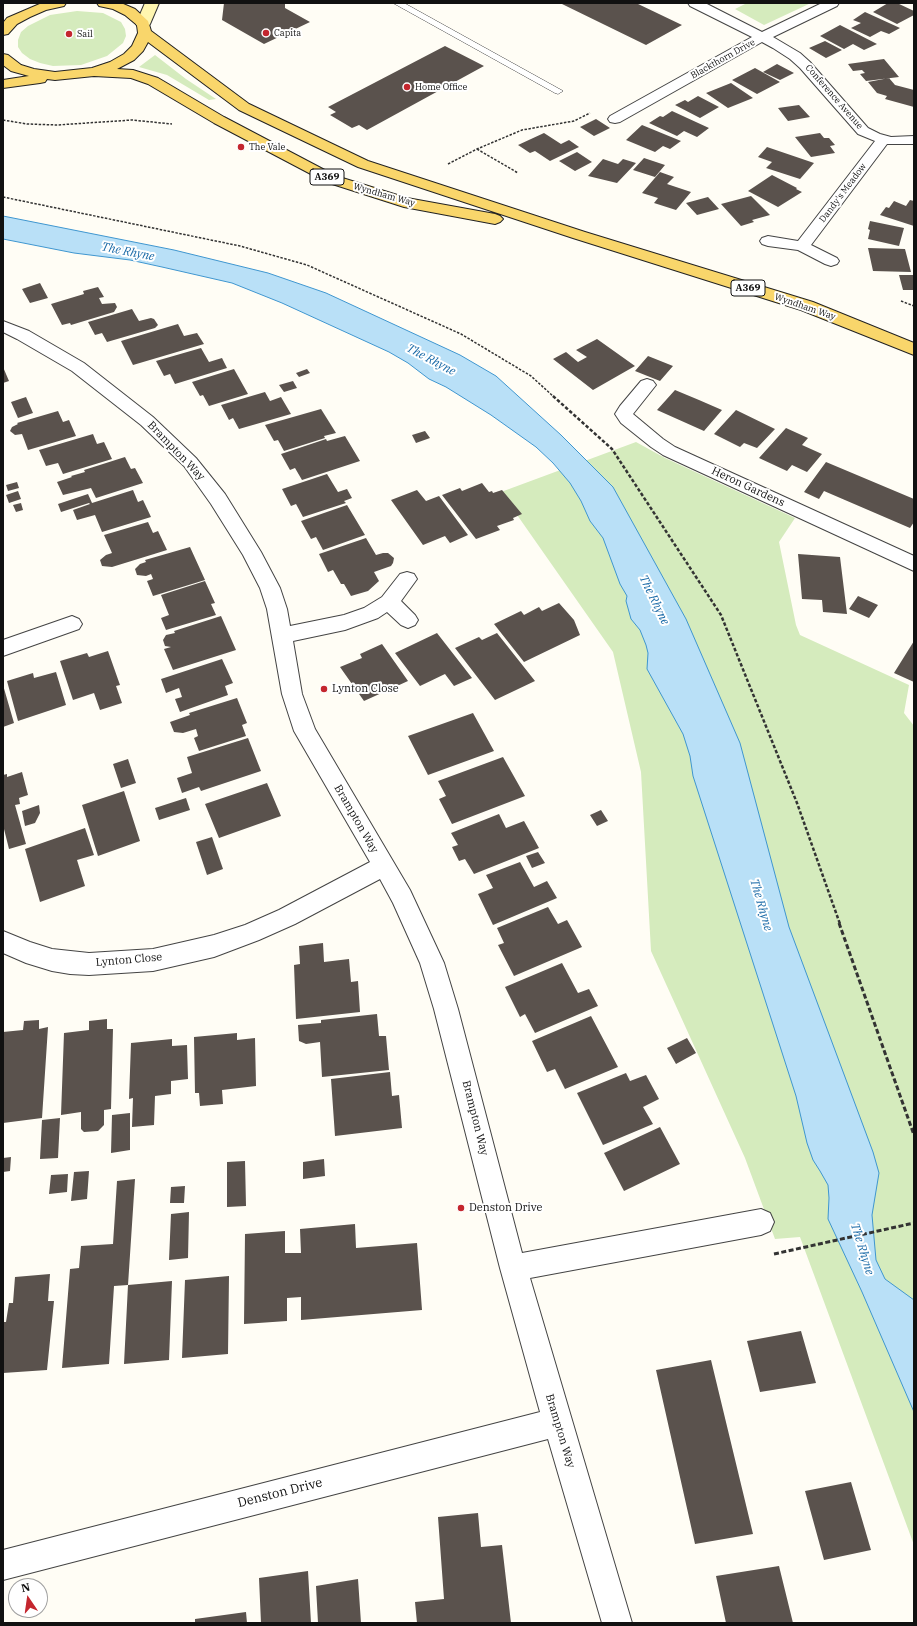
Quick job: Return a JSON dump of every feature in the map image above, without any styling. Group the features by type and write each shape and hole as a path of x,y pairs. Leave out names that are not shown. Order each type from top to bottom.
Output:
{"main road":[{"path":"3,31 12,22 25,14 57,3"},
{"name":"A369","path":"3,84 94,72 115,65 129,57 138,48 144,28 130,12 117,6 104,3"},
{"name":"Wyndham Way","path":"144,28 244,107 356,160 579,235 807,306 914,349"},
{"name":"A369","path":"3,58 16,68 32,74 55,76"},
{"name":"Wyndham Way","path":"94,72 133,74 153,81 219,120 331,179 404,202 579,235"}],"street":[{"path":"144,28 152,3"},
{"name":"Conference Avenue","path":"695,3 783,48 805,65 863,131 884,139 898,142 914,140"},
{"name":"Blackthorn Drive","path":"615,119 762,37 832,3"},
{"name":"Dandy's Meadow","path":"802,246 884,139"},
{"path":"768,241 802,246 831,261"},
{"name":"Brampton Way","path":"3,326 23,335 78,367 147,421 190,462 218,499 259,566 270,588 277,608 292,694 305,731 402,897 432,963 444,1001 513,1268 557,1422 618,1623"},
{"name":"Heron Gardens","path":"647,385 624,414 627,419 657,443 669,451 914,564"},
{"path":"282,634 360,618 379,609 389,602 407,580"},
{"path":"389,602 408,620"},
{"path":"3,648 72,624"},
{"name":"Lynton Close","path":"3,942 26,952 52,960 70,963 89,964 153,960 214,946 251,933 287,917 384,866"},
{"path":"513,1268 760,1222"},
{"name":"Denston Drive","path":"3,1565 557,1422"}],"lane":[{"path":"397,3 558,91"}],"path":[{"path":"3,120 27,124 57,125 132,120 172,124"},
{"path":"477,149 518,173"},
{"path":"3,197 240,246 307,265 461,334 506,360 531,376 612,449 721,615 797,803 914,1135"},
{"path":"901,301 914,306"},
{"path":"807,1247 914,1223"}],"green space":[{"path":"747,3 811,3 764,25 735,9"},
{"path":"77,11 103,13 121,22 125,29 126,36 123,43 107,56 81,65 53,66 30,59 22,53 18,47 18,40 21,32 28,26 50,15"},
{"path":"155,55 186,79 216,99 209,100 167,75 139,67"},
{"path":"636,442 665,458 795,518 779,542 796,625 800,635 909,685 904,713 914,726 914,1545 800,1237 775,1239 745,1158 651,951 641,772 613,652 501,492"}],"water":[{"name":"The Rhyne","path":"3,216 174,250 268,273 326,293 460,355 496,376 561,435 613,487 686,619 740,743 789,927 873,1152 879,1173 872,1215 876,1260 885,1279 914,1300 914,1412 862,1292 828,1219 828,1185 813,1160 807,1143 796,1096 693,776 690,756 683,734 647,669 648,653 646,645 640,630 631,619 626,601 627,596 620,584 603,538 590,521 581,501 570,483 553,463 536,447 491,415 446,387 429,379 408,363 389,352 282,303 232,283 130,260 74,253 3,239"}],"building":[{"name":"Capita","path":"224,3 285,3 285,8 310,22 264,44 222,20"},
{"path":"636,3 682,25 646,45 562,4"},
{"path":"888,3 897,3 914,11 914,15 897,24 873,12"},
{"path":"865,12 900,28 889,34 881,31 870,37 851,28 861,23 853,20"},
{"path":"840,25 877,44 864,50 853,44 844,49 820,36"},
{"path":"825,41 842,50 826,58 809,48"},
{"name":"Home Office","path":"445,46 484,66 367,130 359,125 352,128 330,115 336,112 328,107"},
{"path":"884,59 899,77 866,81 860,74 865,73 862,70 853,71 848,64"},
{"path":"777,64 794,73 780,80 763,72"},
{"path":"755,68 780,82 757,94 732,80"},
{"path":"889,78 895,85 914,90 914,107 885,99 887,96 877,93 868,82"},
{"path":"731,83 753,98 728,108 706,93"},
{"path":"698,96 719,107 700,118 675,105 685,100 688,102"},
{"path":"799,105 810,117 788,121 778,108"},
{"path":"672,111 709,128 697,137 684,131 677,136 649,123"},
{"path":"596,119 610,128 594,136 580,127"},
{"path":"642,125 681,141 670,149 663,146 655,152 626,140"},
{"path":"544,133 561,144 569,140 579,147 550,161 535,151 530,153 518,145"},
{"path":"820,133 824,138 829,138 835,145 830,146 835,153 811,157 795,137"},
{"path":"767,147 814,163 800,179 766,168 772,162 758,157"},
{"path":"577,152 592,162 575,171 559,161"},
{"path":"644,158 665,165 655,177 633,170"},
{"path":"603,159 618,164 623,159 636,163 617,183 588,176"},
{"path":"660,172 674,177 667,184 691,192 676,210 654,203 658,198 642,193"},
{"path":"772,175 802,192 778,207 748,191"},
{"path":"751,196 770,215 752,220 754,222 741,226 721,204"},
{"path":"708,197 719,209 697,215 686,203"},
{"path":"910,200 914,201 914,226 880,215 886,207 889,208 894,201 906,206"},
{"path":"870,221 904,228 899,246 868,239"},
{"path":"868,248 905,249 911,272 873,271"},
{"path":"899,275 914,275 914,290 903,290"},
{"path":"40,283 48,298 30,303 22,289"},
{"path":"98,287 104,297 99,298 102,304 115,303 117,307 114,312 71,325 70,323 62,325 51,304 84,294 83,291"},
{"path":"132,309 139,321 151,318 154,319 158,325 155,328 107,342 102,333 95,335 88,322"},
{"path":"178,324 184,336 197,333 204,344 133,365 121,341"},
{"path":"597,339 635,366 593,390 553,359 566,352 578,362 587,357 576,350"},
{"path":"201,348 209,362 222,358 227,368 175,384 170,374 164,376 156,361"},
{"path":"648,356 673,366 660,381 635,371"},
{"path":"3,367 9,381 3,383"},
{"path":"234,369 248,394 209,406 203,395 200,396 192,382"},
{"path":"307,369 310,373 299,377 296,373"},
{"path":"293,381 297,388 284,392 279,385"},
{"path":"675,390 722,410 704,431 657,410"},
{"path":"265,392 270,401 281,397 291,414 239,429 233,418 229,420 221,405"},
{"path":"26,397 33,413 18,418 11,402"},
{"path":"321,409 336,433 284,451 278,440 274,441 265,425"},
{"path":"736,410 775,429 757,448 744,443 740,447 714,434"},
{"path":"58,411 63,422 69,420 76,436 28,450 22,434 15,435 10,431 12,427 18,424 17,423"},
{"path":"786,428 808,438 802,445 822,454 807,472 792,465 787,471 759,458"},
{"path":"425,431 430,438 416,443 412,435"},
{"path":"93,434 97,444 104,442 112,459 63,474 58,463 46,466 39,450"},
{"path":"345,436 360,461 302,480 295,468 290,470 281,454 326,439 327,441"},
{"path":"125,457 131,469 135,468 143,483 96,498 91,488 63,495 57,482 85,472 84,470"},
{"path":"826,462 914,499 914,522 910,528 824,491 819,499 804,492"},
{"path":"327,474 338,492 347,489 352,498 344,501 346,503 303,517 296,504 291,506 282,489"},
{"path":"17,482 19,488 8,491 6,485"},
{"path":"482,483 489,492 492,491 493,493 502,490 522,514 513,518 514,520 497,526 500,530 476,539 442,495 460,488 462,491"},
{"path":"133,490 138,502 143,500 151,517 102,532 95,515 77,520 73,510 90,504 89,503 61,512 58,504 88,494 92,503"},
{"path":"417,490 426,501 439,496 468,535 450,543 445,536 423,545 391,500"},
{"path":"18,491 21,499 9,503 6,495"},
{"path":"21,503 23,510 16,512 13,505"},
{"path":"347,505 365,535 323,550 316,537 311,539 301,521"},
{"path":"148,522 153,533 158,531 167,550 112,567 102,566 100,560 106,555 112,553 104,535"},
{"path":"366,538 376,555 388,553 394,558 393,563 391,566 374,572 379,581 368,591 351,596 344,584 341,584 333,570 328,572 319,554"},
{"path":"190,547 205,580 153,596 147,581 153,579 151,574 146,576 137,575 135,569 140,564 146,562 145,560"},
{"path":"798,554 840,557 847,614 823,612 822,600 802,599"},
{"path":"205,581 215,603 211,604 216,615 166,630 161,618 169,615 161,595"},
{"path":"858,596 878,605 869,618 849,609"},
{"path":"559,603 574,620 580,635 524,662 494,624 521,611 524,615 539,607 542,611"},
{"path":"221,616 236,650 173,670 164,649 171,647 165,646 163,640 166,635"},
{"path":"437,633 472,678 454,686 445,674 420,686 395,653"},
{"path":"497,633 535,681 495,700 455,648 479,637 482,640"},
{"path":"914,641 914,682 894,673"},
{"path":"382,644 408,681 364,701 340,667 362,658 360,654"},
{"path":"108,651 120,685 116,686 122,703 100,710 94,693 73,700 60,661 87,653 89,657"},
{"path":"222,659 233,683 225,686 228,695 180,712 175,699 182,697 179,688 166,693 161,679"},
{"path":"56,672 66,705 18,721 7,681 33,673 34,678"},
{"path":"3,685 14,723 3,727"},
{"path":"237,698 247,723 242,725 246,736 199,751 194,738 198,736 196,729 183,733 174,732 170,722 190,715 189,713"},
{"path":"473,713 494,751 428,775 408,736"},
{"path":"248,738 261,771 201,791 199,787 182,793 177,778 192,773 187,757"},
{"path":"503,757 525,796 452,824 439,799 446,796 438,781"},
{"path":"128,759 136,783 121,788 113,764"},
{"path":"22,772 28,795 19,798 20,804 15,805 26,844 9,849 3,825 3,775 7,774 7,777"},
{"path":"267,783 281,816 219,838 205,804"},
{"path":"124,791 140,841 98,856 82,805"},
{"path":"186,798 190,810 159,820 155,808"},
{"path":"39,805 40,813 35,823 25,826 22,811"},
{"path":"601,810 608,821 597,826 590,815"},
{"path":"499,814 506,828 524,821 539,848 474,874 465,859 459,861 452,847 458,845 451,833"},
{"path":"85,828 94,855 77,860 85,886 40,902 25,849"},
{"path":"212,837 223,869 207,875 196,842"},
{"path":"538,852 545,863 532,868 526,856"},
{"path":"520,862 534,887 547,881 557,898 493,925 478,894 493,888 486,875"},
{"path":"548,907 558,924 567,920 582,947 514,976 498,945 504,943 497,928"},
{"path":"323,943 324,962 349,959 351,982 358,981 360,1012 296,1019 294,965 300,964 299,946"},
{"path":"562,963 578,993 589,989 598,1006 535,1033 525,1014 520,1017 505,987"},
{"path":"377,1014 379,1036 386,1036 389,1070 322,1077 320,1042 306,1044 299,1041 298,1025 321,1023 321,1020"},
{"path":"591,1016 618,1067 565,1089 555,1069 547,1072 532,1041"},
{"path":"107,1019 107,1029 113,1029 111,1109 104,1110 104,1125 98,1131 84,1132 81,1129 81,1112 61,1115 64,1033 89,1030 89,1021"},
{"path":"39,1020 39,1029 48,1027 42,1118 3,1123 3,1032 23,1030 24,1021"},
{"path":"237,1033 237,1040 255,1038 256,1086 222,1090 223,1104 200,1106 199,1093 195,1093 194,1037"},
{"path":"687,1038 696,1053 676,1064 667,1048"},
{"path":"172,1039 172,1046 187,1045 188,1079 171,1081 171,1094 155,1096 154,1125 132,1127 133,1098 129,1099 131,1043"},
{"path":"390,1072 392,1096 399,1095 402,1128 335,1136 331,1079"},
{"path":"626,1073 630,1081 646,1075 659,1099 643,1107 653,1124 603,1145 577,1093"},
{"path":"130,1113 130,1150 111,1153 112,1115"},
{"path":"60,1118 58,1158 40,1159 42,1120"},
{"path":"660,1127 680,1164 624,1191 604,1153"},
{"path":"11,1157 10,1171 3,1172 3,1158"},
{"path":"324,1159 325,1176 303,1179 303,1162"},
{"path":"245,1161 246,1206 227,1207 227,1162"},
{"path":"89,1171 87,1199 71,1201 74,1172"},
{"path":"68,1174 67,1192 49,1194 51,1175"},
{"path":"135,1179 128,1285 114,1286 109,1364 62,1368 70,1269 79,1268 81,1246 113,1244 117,1181"},
{"path":"185,1186 184,1203 170,1203 171,1187"},
{"path":"189,1212 188,1258 169,1260 171,1214"},
{"path":"355,1224 356,1248 417,1243 422,1310 301,1320 301,1297 287,1298 287,1321 244,1324 245,1234 285,1231 285,1253 301,1253 300,1229"},
{"path":"50,1274 48,1301 54,1301 47,1370 3,1373 3,1322 6,1322 9,1303 13,1303 15,1277"},
{"path":"229,1276 228,1354 182,1358 185,1280"},
{"path":"172,1281 169,1360 124,1364 128,1285"},
{"path":"801,1331 816,1383 760,1392 747,1341"},
{"path":"711,1360 753,1534 695,1544 656,1370"},
{"path":"851,1482 871,1550 824,1560 805,1491"},
{"path":"478,1513 481,1547 502,1545 511,1623 417,1623 415,1602 444,1599 438,1517"},
{"path":"779,1566 793,1623 726,1623 716,1576"},
{"path":"308,1571 311,1623 261,1623 259,1578"},
{"path":"358,1579 361,1623 318,1623 316,1586"},
{"path":"246,1612 247,1623 195,1623 195,1619"}],"place":[{"name":"Capita","path":"266,33"},
{"name":"Sail","path":"69,34"},
{"name":"Home Office","path":"407,87"},
{"name":"The Vale","path":"241,147"},
{"name":"Lynton Close","path":"324,689"},
{"name":"Denston Drive","path":"461,1208"}]}
